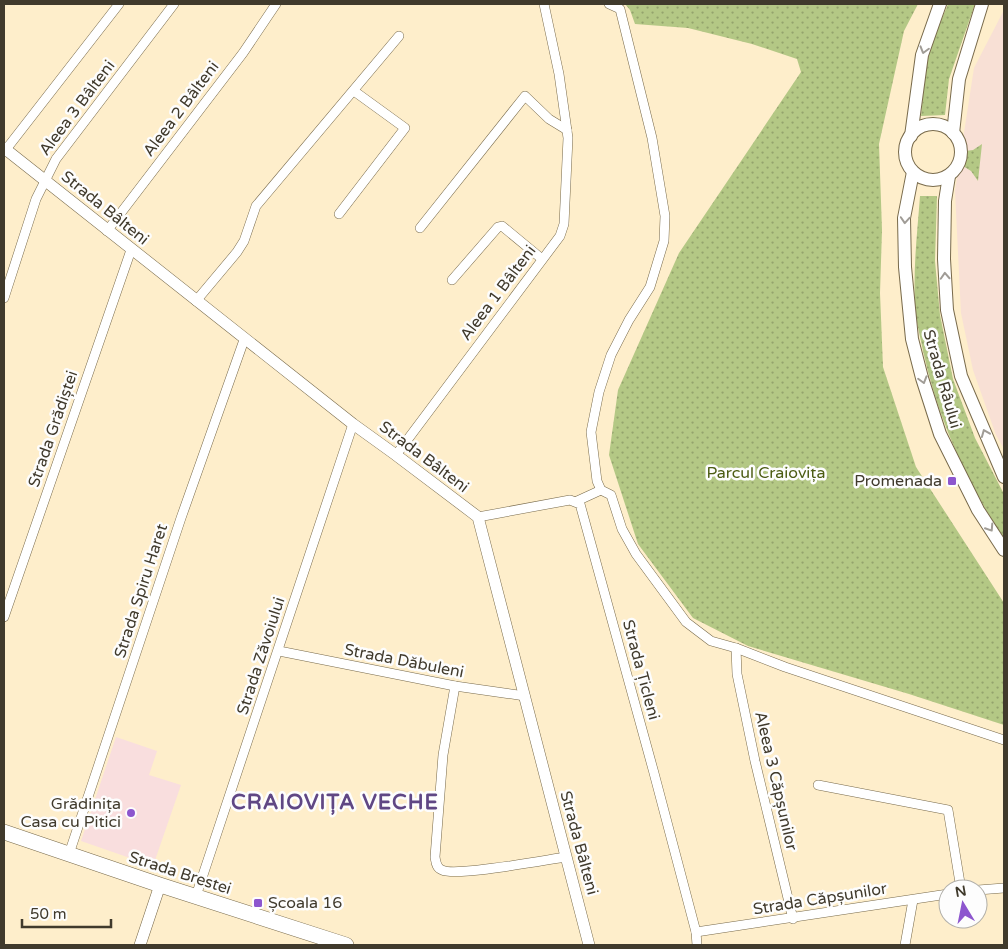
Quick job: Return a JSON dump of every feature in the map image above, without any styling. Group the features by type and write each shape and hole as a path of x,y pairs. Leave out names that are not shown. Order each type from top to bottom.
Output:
{"main road":[{"name":"Strada Râului","path":"940,4 922,55 911,136 905,154 913,172 904,218 905,267 912,339 940,434 978,510 1004,550"},
{"name":"Strada Râului","path":"982,4 959,79 953,133 960,143 961,155 956,170 949,176 945,201 944,259 947,310 961,376 1004,477"},
{"path":"911,136 922,127 929,125 946,127 953,133"},
{"path":"913,172 930,180 949,176"},
{"name":"Strada Brestei","path":"4,832 346,945"}],"street":[{"path":"4,150 119,4"},
{"name":"Aleea 3 Bâlteni","path":"4,298 36,199 56,159 174,4"},
{"name":"Aleea 2 Bâlteni","path":"106,231 243,53 276,4"},
{"name":"Aleea 1 Bâlteni","path":"396,455 560,236 564,224 568,138 559,74 544,4"},
{"path":"608,4 620,9 628,35 652,138 665,216 664,241 650,287 629,320 611,355 600,392 591,432 597,481 601,490 611,495 622,529 636,554 686,622 711,640 785,667 1004,740"},
{"path":"196,302 244,241 256,206 399,36"},
{"path":"339,214 405,128 354,91"},
{"path":"420,228 525,96 549,119 567,130"},
{"name":"Strada Bâlteni","path":"4,150 244,340 478,517 589,945"},
{"path":"452,280 498,227 502,226 542,259"},
{"name":"Strada Grădiștei","path":"4,617 131,250"},
{"name":"Strada Spiru Haret","path":"69,854 181,518 244,340"},
{"name":"Strada Zăvoiului","path":"196,896 353,424"},
{"path":"478,517 570,500 577,501 601,490"},
{"name":"Strada Țicleni","path":"577,501 581,507 696,932 697,945"},
{"name":"Aleea 3 Căpșunilor","path":"736,648 738,674 755,761 793,918"},
{"name":"Strada Dăbuleni","path":"278,651 455,686 525,696"},
{"path":"455,686 443,755 435,857 436,865 442,870 453,872 566,857"},
{"path":"818,785 948,810 959,879"},
{"path":"140,945 160,885"},
{"path":"988,889 1004,888"},
{"name":"Strada Căpșunilor","path":"696,932 938,896"},
{"path":"905,945 913,900"}],"shaded area":[{"path":"1004,10 1004,449 996,435 973,370 961,313 955,191 974,68"},
{"name":"Grădinița Casa cu Pitici","path":"116,737 157,751 149,775 181,785 153,866 81,841"}],"green space":[{"name":"Parcul Craiovița","path":"625,4 918,4 904,31 879,144 882,230 880,293 883,367 916,467 1004,603 1004,725 909,694 748,646 693,618 638,544 609,455 618,390 679,253 801,72 797,59 752,44 688,28 635,24 630,10"},
{"path":"948,4 975,4 949,79 945,115 921,116 930,47"},
{"path":"982,144 978,181 971,171 963,166 965,151 973,150"},
{"path":"920,196 937,196 935,261 940,315 953,379 975,438 1004,494 1004,539 977,495 955,449 929,376 916,317 915,256"}],"place":[{"name":"Promenada","path":"952,481"},
{"name":"Grădinița Casa cu Pitici","path":"131,813"},
{"name":"Școala 16","path":"258,903"}],"district":[{"name":"CRAIOVIȚA VECHE","path":"335,802"}]}
